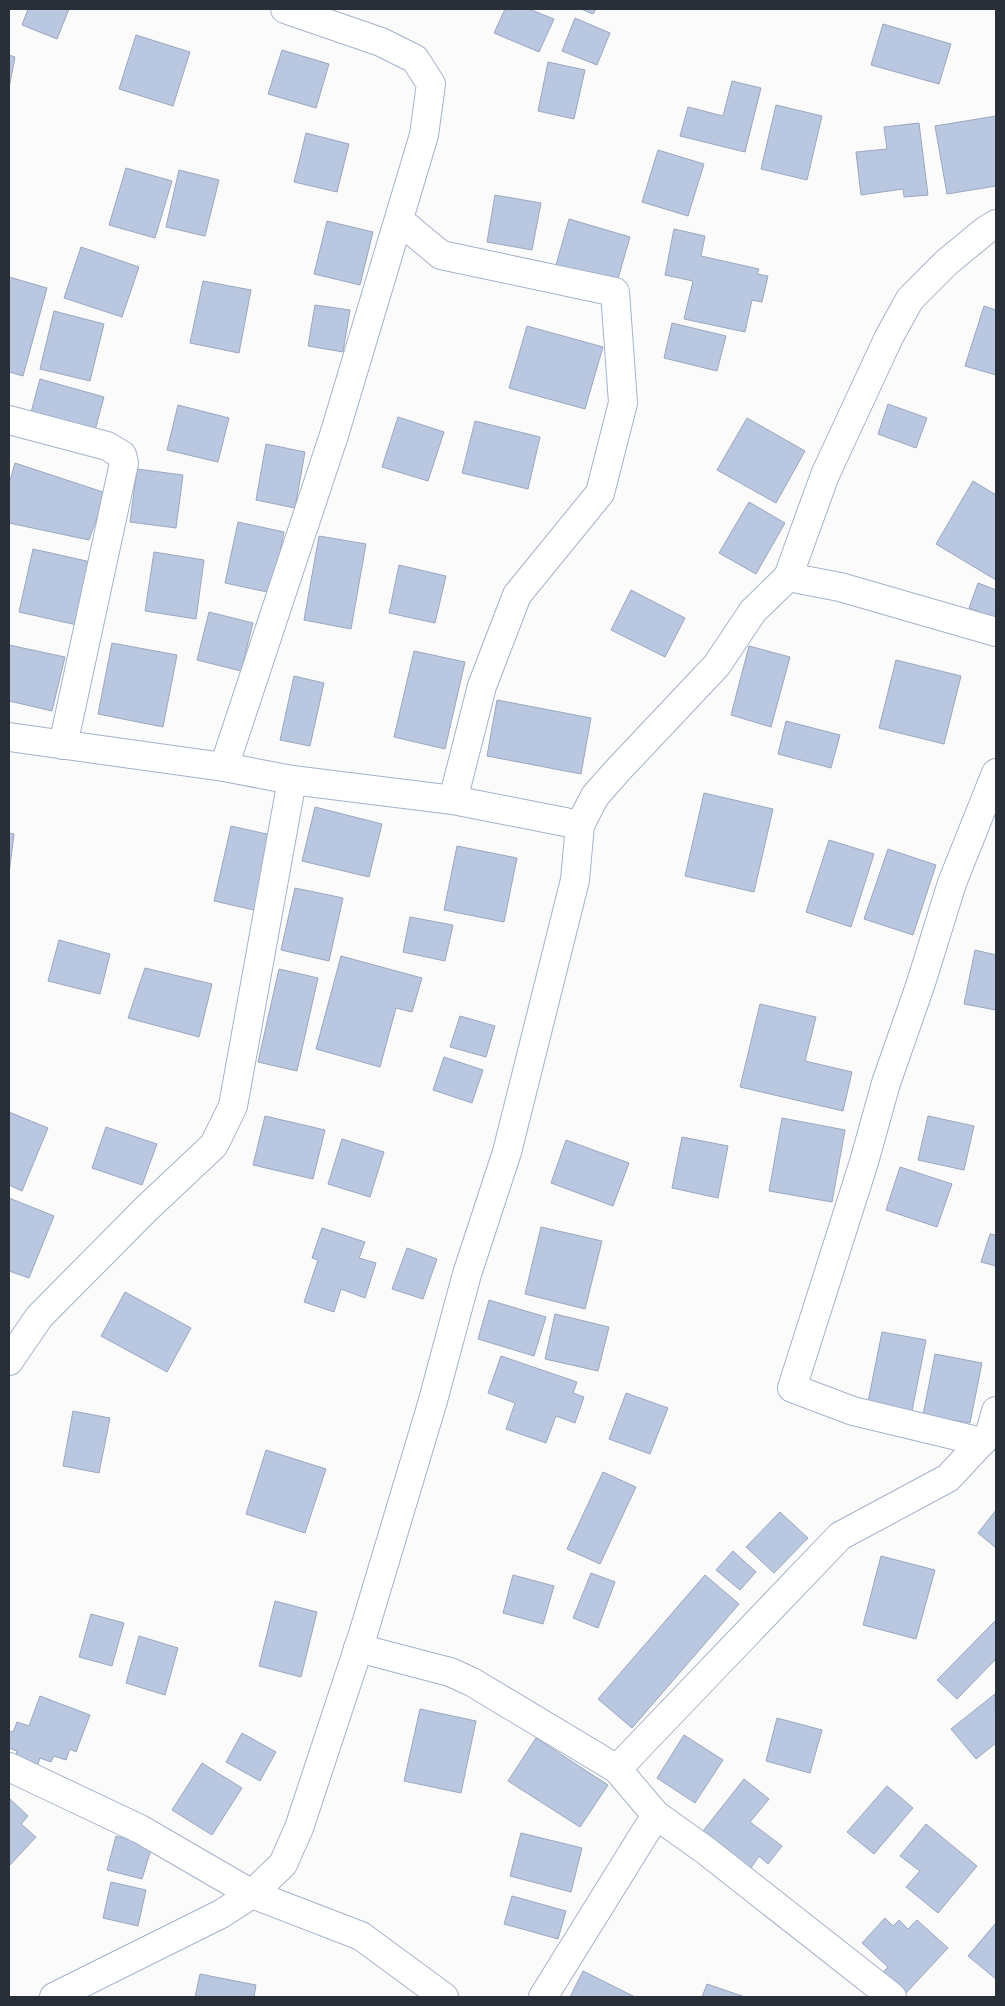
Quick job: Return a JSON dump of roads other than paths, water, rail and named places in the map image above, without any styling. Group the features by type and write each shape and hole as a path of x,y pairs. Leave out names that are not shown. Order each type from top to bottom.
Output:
{"street":[{"path":"224,767 336,432 424,135 431,84 415,59 381,42 284,9"},
{"path":"399,220 441,255 615,292 623,404 600,493 517,595 482,686 454,800"},
{"path":"54,1997 221,1914 252,1894 283,1864 299,1828 358,1648 432,1404 467,1274 507,1152 575,880 580,825 595,796 717,664 753,611 788,577 825,475 888,337 910,299 947,262 996,224"},
{"path":"9,420 107,446 122,455 124,464 64,745"},
{"path":"788,577 840,587 996,632"},
{"path":"9,737 224,767 292,780 454,800 580,825"},
{"path":"982,1442 853,1411 792,1388 864,1162 886,1082 921,983 952,883 996,773"},
{"path":"9,1361 39,1317 146,1209 214,1145 233,1106 292,780"},
{"path":"617,1769 840,1536 948,1478 990,1433 996,1411"},
{"path":"358,1648 450,1672 472,1682 617,1769 656,1814 705,1850 892,1997"},
{"path":"9,1767 140,1829 252,1894 361,1936 444,1997"},
{"path":"544,1997 656,1814"}]}
